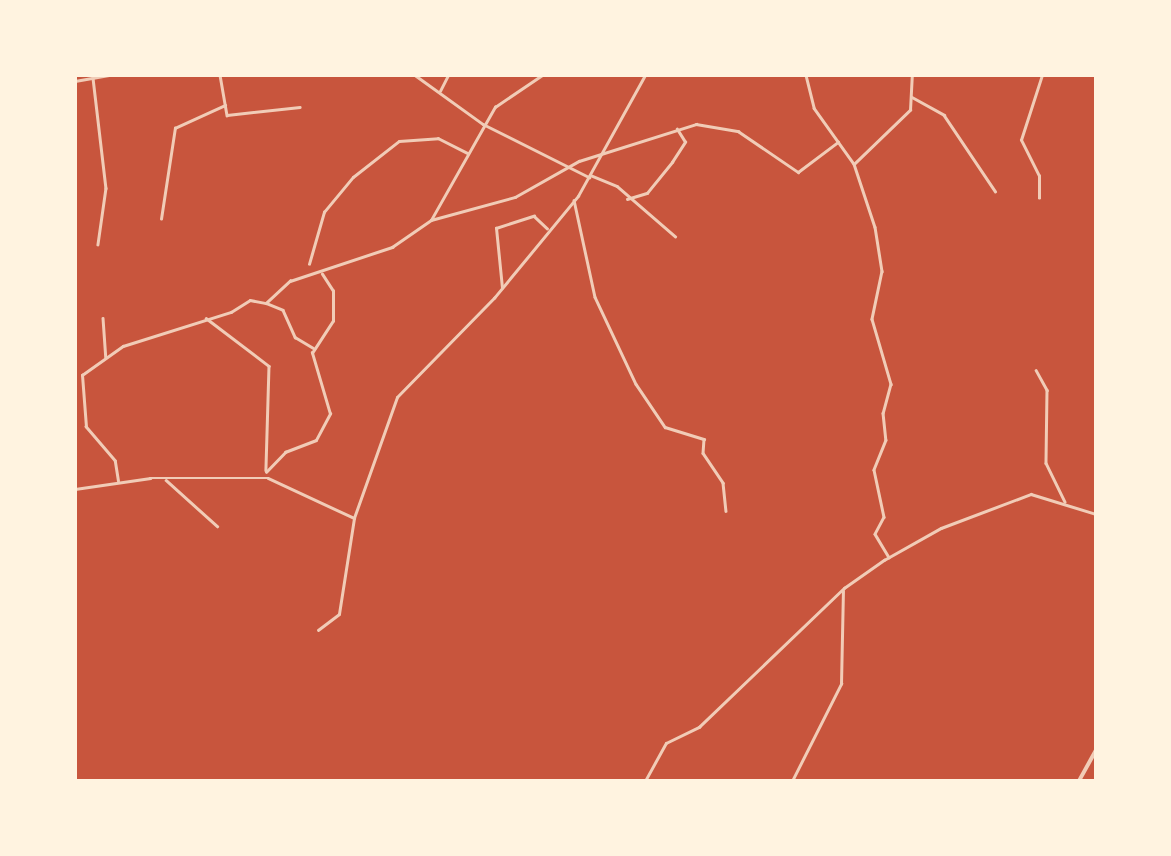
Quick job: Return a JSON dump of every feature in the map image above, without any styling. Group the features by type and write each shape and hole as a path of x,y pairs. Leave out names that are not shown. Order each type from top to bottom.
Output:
{"street":[{"path":"75,81 108,75"},
{"path":"220,75 227,115 300,107"},
{"path":"415,75 483,124 568,170 617,186 627,199 675,236"},
{"path":"440,91 448,75"},
{"path":"431,220 483,124 508,93 542,75"},
{"path":"318,630 339,614 354,517 397,397 502,288 547,228 574,200 645,75"},
{"path":"806,75 814,108 854,164 873,211 882,271 872,319 891,384 873,482 884,517 875,534 889,557"},
{"path":"834,75 846,75"},
{"path":"854,164 888,138 912,97 912,75"},
{"path":"1039,198 1039,176 1021,140 1042,75"},
{"path":"93,78 106,188 98,244"},
{"path":"912,97 944,115 961,150 995,191"},
{"path":"161,219 175,128 225,105"},
{"path":"266,303 290,281 322,274 392,247 431,220 515,197 602,152 677,129 727,127 798,172 838,142"},
{"path":"627,199 647,192 672,162 685,142 677,129"},
{"path":"309,264 324,212 353,177 399,141 439,138 467,153"},
{"path":"574,200 596,297 636,384 665,427 705,439 704,453 723,483 726,510"},
{"path":"502,288 496,228 534,216 547,228"},
{"path":"313,348 333,321 333,291 322,274"},
{"path":"118,481 115,461 86,427 80,387 82,375 106,357 250,300 283,310 295,337 313,348 327,392 328,424 316,440 288,450 267,472"},
{"path":"103,318 106,357"},
{"path":"206,318 269,366 268,478"},
{"path":"1036,370 1047,390 1046,463 1065,503"},
{"path":"75,489 118,481 268,478 354,517"},
{"path":"166,480 217,526"},
{"path":"645,781 666,743 699,727 844,588 889,557 1017,497 1039,494 1096,514"},
{"path":"792,781 841,684 838,609 844,588"},
{"path":"1079,781 1096,750"}]}
